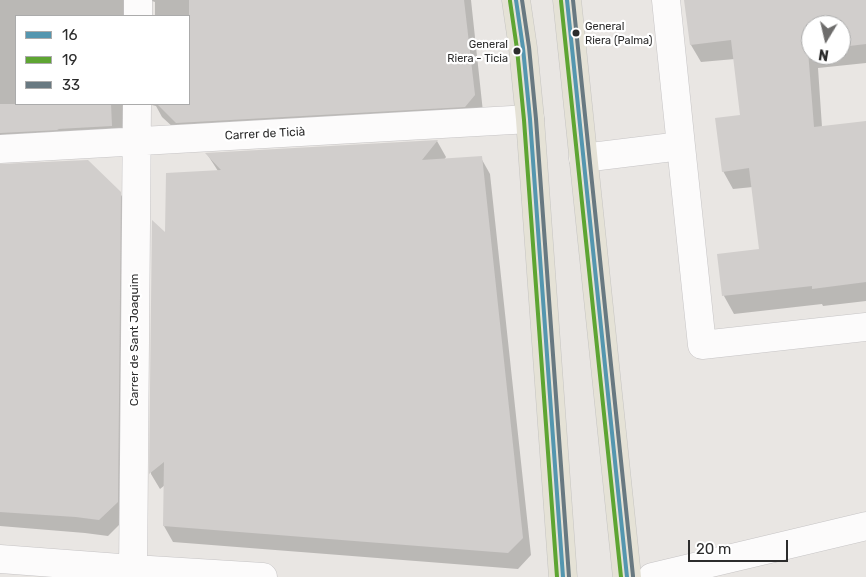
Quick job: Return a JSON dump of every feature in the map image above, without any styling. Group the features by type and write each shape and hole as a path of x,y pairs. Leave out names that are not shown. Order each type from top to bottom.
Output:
{"main road":[{"path":"516,0 530,119 563,577"},
{"path":"567,0 627,577"}],"street":[{"path":"138,0 138,15"},
{"path":"666,0 702,345 866,327"},
{"name":"Carrer de Sant Joaquim","path":"133,573 137,105"},
{"name":"Carrer de Ticià","path":"0,149 530,119"},
{"path":"583,158 681,146"},
{"path":"652,577 866,526"},
{"path":"0,559 133,573 262,577"}],"building":[{"path":"189,0 464,0 475,95 465,107 176,123 158,105 190,105"},
{"path":"684,0 866,0 866,44 851,46 851,15 801,15 801,65 809,65 814,127 866,121 866,282 812,289 812,286 722,296 717,254 759,249 749,168 722,172 715,118 740,115 731,40 690,45"},
{"path":"0,104 111,105 112,126 0,133"},
{"path":"438,140 422,160 482,156 523,538 508,553 163,526 164,462 149,474 152,220 165,232 166,173 221,170 205,153"},
{"path":"88,160 121,192 118,502 99,520 0,512 0,164"}],"transit line":[{"name":"16","path":"516,0 530,119 563,577"},
{"name":"33","path":"522,0 536,119 569,577"},
{"name":"16","path":"567,0 627,577"},
{"name":"33","path":"573,0 633,576"},
{"name":"19","path":"510,1 524,120 557,577"},
{"name":"19","path":"561,1 621,577"}],"place":[{"name":"General Riera (Palma)","path":"576,33"},
{"name":"General Riera - Ticia","path":"517,51"}]}
